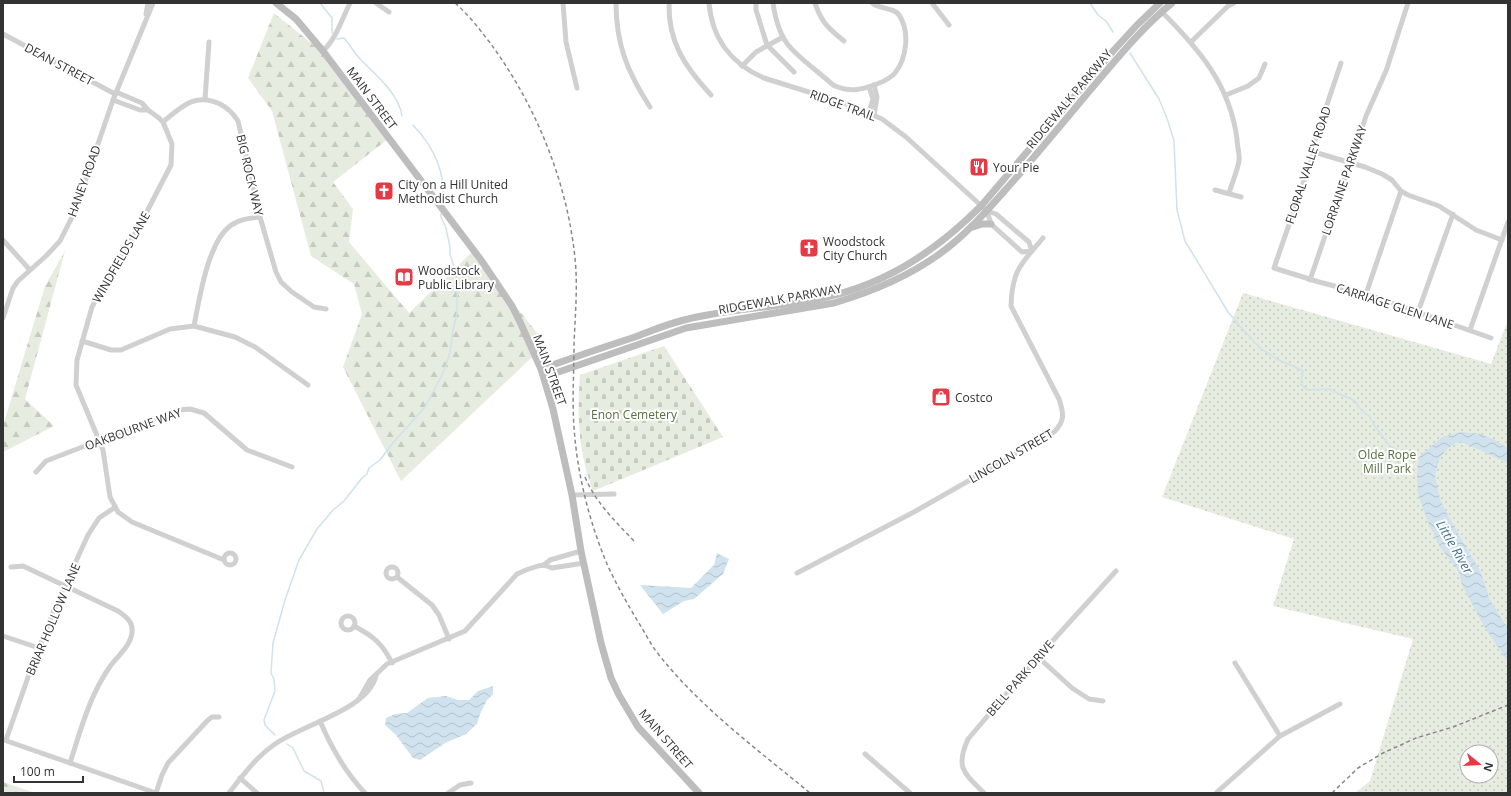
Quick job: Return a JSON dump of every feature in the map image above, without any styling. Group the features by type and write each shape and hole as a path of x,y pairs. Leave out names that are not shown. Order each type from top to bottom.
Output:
{"main road":[{"name":"MAIN STREET","path":"276,3 296,19 323,51 472,247 497,282 520,322 541,369 553,409 572,495 581,552 601,643 611,678 630,715 646,737 699,793"},
{"name":"RIDGEWALK PARKWAY","path":"541,369 684,320 831,296 888,276 922,256 984,209 1115,61 1172,3"},
{"name":"RIDGEWALK PARKWAY","path":"544,377 686,328 812,307 856,296 892,282 923,265 944,251 971,228 984,209 1124,38 1157,4"},
{"path":"1157,4 1162,12"},
{"path":"971,228 982,224 991,224"}],"street":[{"name":"HANEY ROAD","path":"143,28 148,3"},
{"name":"HANEY ROAD","path":"3,318 13,288 18,281 46,256 60,241 75,211 115,95 153,3"},
{"path":"323,51 334,36 350,3"},
{"path":"376,3 389,12"},
{"path":"563,3 566,42 577,88"},
{"path":"616,3 618,30 625,61 634,81 650,107"},
{"path":"669,3 670,26 681,57 693,76 711,95"},
{"name":"RIDGE TRAIL","path":"709,3 717,36 728,53 748,71 764,78 872,114 898,131 984,209 996,214 1029,242 1032,251"},
{"path":"756,3 756,10 767,45 794,72"},
{"path":"773,3 775,16 783,37 789,46 833,85 841,89 850,90 861,90 888,79 895,73 902,60 906,46 906,32 899,14 894,10 879,8 872,3"},
{"path":"815,3 819,15 830,30 844,41"},
{"path":"932,3 949,25"},
{"path":"1191,42 1228,6 1234,3"},
{"name":"LORRAINE PARKWAY","path":"1310,280 1366,116 1386,71 1408,3"},
{"path":"1162,12 1191,42 1209,66 1226,95 1235,125 1239,160 1229,193"},
{"name":"DEAN STREET","path":"3,34 115,95"},
{"path":"742,66 751,55 783,37"},
{"path":"115,95 142,103 163,122 182,106 193,101 206,99 209,42"},
{"name":"FLORAL VALLEY ROAD","path":"1274,268 1314,152 1315,140 1341,63"},
{"path":"1226,95 1248,86 1259,78 1265,64"},
{"path":"872,86 872,114"},
{"path":"115,95 140,110 148,110"},
{"name":"BIG ROCK WAY","path":"206,99 227,108 234,114 238,121 260,217 276,272 281,282 292,292 314,307 326,309"},
{"name":"WINDFIELDS LANE","path":"114,508 110,497 105,459 100,440 76,385 77,360 92,307 140,225 171,165 172,144 163,122"},
{"path":"1314,152 1365,167 1382,174 1392,180 1401,191 1408,195 1439,206 1476,230 1502,240"},
{"path":"1215,190 1240,197"},
{"path":"1366,294 1401,191"},
{"path":"984,209 991,224 1022,252 1032,251"},
{"path":"1418,312 1452,214"},
{"path":"194,326 204,280 214,250 221,235 230,226 242,219 260,217"},
{"path":"1470,330 1508,222"},
{"name":"LINCOLN STREET","path":"797,573 914,512 1054,432 1060,426 1064,411 1011,306 1011,295 1015,274 1022,263 1043,238"},
{"path":"3,240 30,270"},
{"name":"CARRIAGE GLEN LANE","path":"1274,268 1310,280 1366,294 1491,338"},
{"path":"82,342 111,350 121,350 170,329 194,326 235,337 255,347 308,385"},
{"name":"OAKBOURNE WAY","path":"36,472 46,461 178,410 190,409 204,413 247,450 292,468"},
{"path":"572,495 614,494"},
{"path":"114,508 122,516 132,522 224,560"},
{"name":"BRIAR HOLLOW LANE","path":"4,740 56,605 65,586 94,525 105,513 114,508"},
{"path":"229,793 250,766 273,744 296,731 340,712 359,699 370,680 387,664 460,635 470,628 517,574 544,565 550,560 581,552"},
{"path":"544,565 552,568 584,563"},
{"path":"10,567 24,566 118,611 129,619 132,625 130,640 98,685 90,703 70,763"},
{"name":"BELL PARK DRIVE","path":"984,793 963,770 961,760 962,752 968,739 1038,657 1116,571"},
{"path":"397,577 427,600 436,610 449,639"},
{"path":"354,626 370,635 379,643 392,663"},
{"path":"3,636 39,648"},
{"path":"1038,657 1072,688 1089,699 1103,701"},
{"path":"1235,663 1280,736"},
{"path":"1216,793 1280,736 1340,704"},
{"path":"4,740 156,793 164,770 171,760 208,720 212,717 219,717"},
{"path":"320,721 327,738 345,769 365,793"},
{"path":"865,754 910,793"},
{"path":"240,778 257,793"},
{"path":"448,793 460,785 471,783"}],"green space":[{"path":"274,13 321,51 388,139 333,182 353,209 349,242 409,313 472,252 546,344 401,481 343,367 362,314 354,284 311,256 272,111 248,78"},
{"path":"65,251 25,399 54,426 3,452 3,426 45,286"},
{"name":"Olde Rope Mill Park","path":"1243,293 1491,364 1508,320 1508,793 1355,793 1370,781 1413,639 1273,606 1294,539 1162,497"},
{"name":"Enon Cemetery","path":"664,346 723,437 593,491 584,462 580,433 580,375"},
{"path":"3,782 35,793 3,793"}],"water":[{"name":"Little River","path":"1461,432 1479,434 1493,439 1508,448 1508,463 1464,443 1456,443 1448,448 1439,459 1435,476 1440,499 1446,512 1480,571 1490,600 1508,629 1508,662 1485,628 1462,585 1459,572 1440,547 1427,520 1418,494 1417,476 1419,457 1442,437"},
{"path":"717,553 729,559 723,574 694,599 684,601 663,614 640,585 691,588 714,565"},
{"path":"493,686 493,694 487,700 477,724 466,734 445,743 420,760 413,758 396,735 385,725 386,718 395,714 407,713 428,698 446,696 458,700 469,700 478,691"}],"waterway":[{"path":"320,3 332,18 332,33"},
{"path":"1090,3 1098,15 1106,21 1113,32"},
{"path":"337,39 344,38 359,58 392,93 400,108 402,116"},
{"path":"1130,53 1159,99 1174,141 1177,210 1185,241 1228,312 1260,348 1275,358 1303,371 1301,384 1307,390 1329,389 1355,401 1361,410 1369,416 1389,445 1401,453 1419,458"},
{"path":"413,125 427,142 437,161 443,181 443,203"},
{"path":"275,735 265,725 264,720 275,691 274,679 271,673 273,643 285,600 299,560 317,529 333,510 344,501 362,478 367,474 369,468 380,460 392,444 425,407 441,377 450,353 457,313 457,285 446,228 441,214"},
{"path":"287,744 293,748 304,771 321,781 324,793"}],"railway":[{"path":"455,3 470,18 491,44 522,93 547,145 565,201 571,229 576,269 573,417 578,462 589,514 607,564 623,596 650,642 675,674 731,728 810,793"},
{"path":"585,477 600,503 634,541"},
{"path":"1332,793 1358,768 1383,753 1416,738 1453,727 1508,705"}],"place":[{"name":"Your Pie","path":"979,167"},
{"name":"City on a Hill United Methodist Church","path":"384,191"},
{"name":"Woodstock City Church","path":"809,248"},
{"name":"Woodstock Public Library","path":"404,277"},
{"name":"Costco","path":"941,397"}]}
